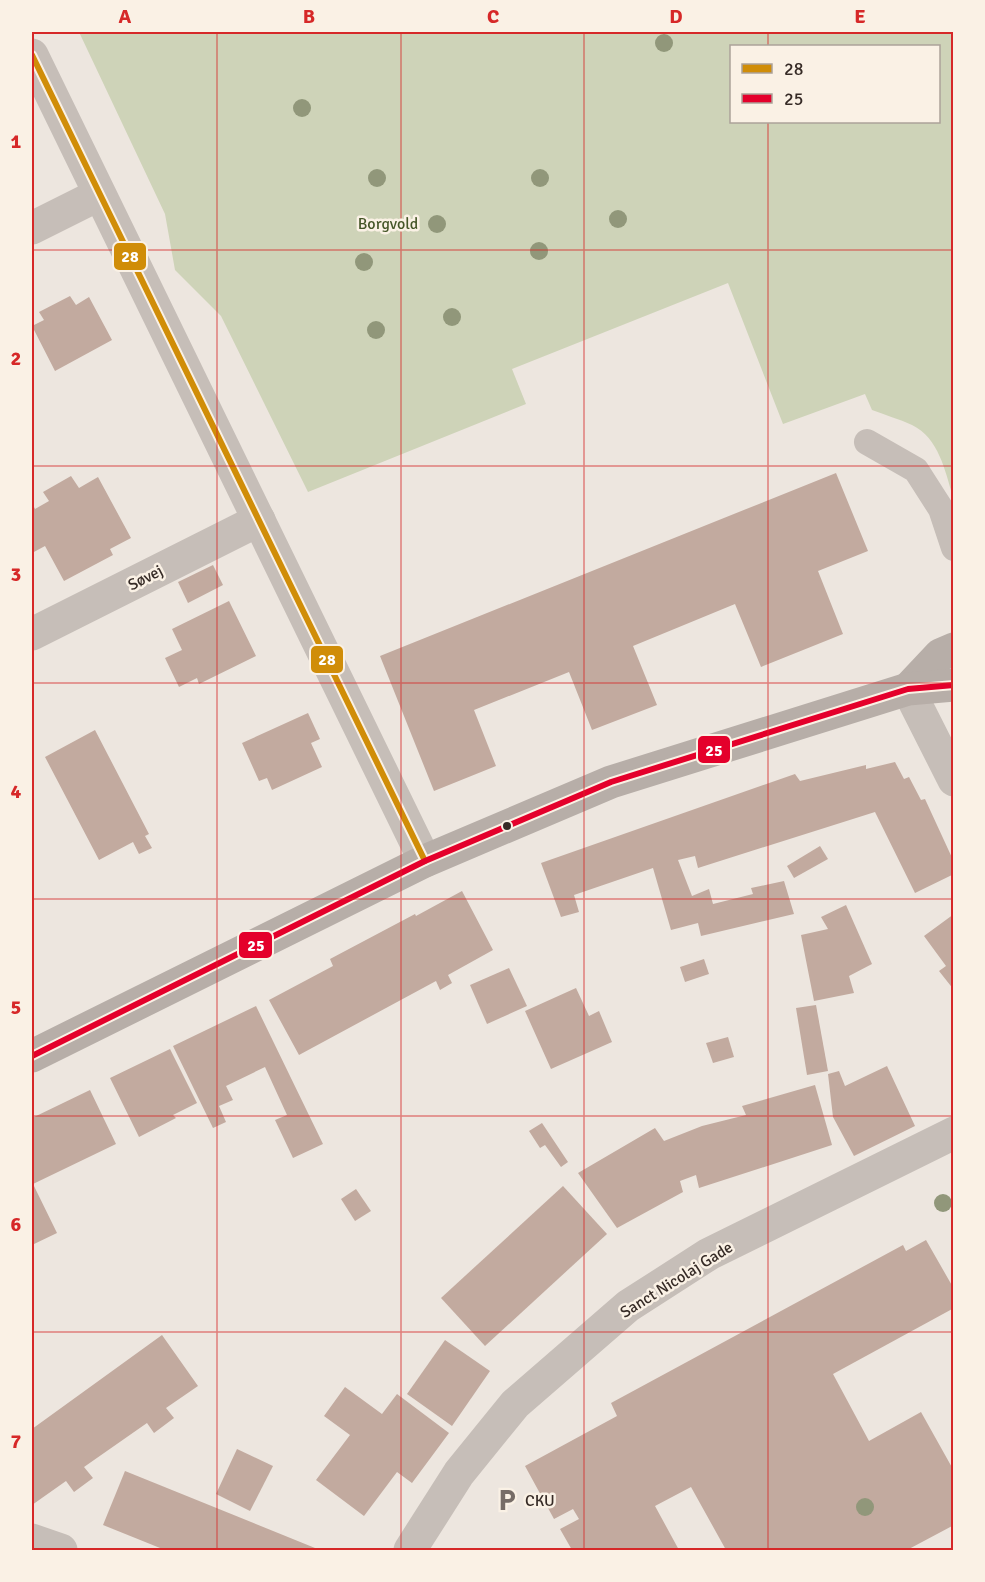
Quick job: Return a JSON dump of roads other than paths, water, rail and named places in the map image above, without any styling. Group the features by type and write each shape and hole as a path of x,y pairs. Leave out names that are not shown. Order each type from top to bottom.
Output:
{"main road":[{"path":"908,689 940,655 954,648"},
{"path":"32,1056 425,861 611,782 908,689 954,685"}],"street":[{"path":"32,55 425,861"},
{"path":"32,228 99,195"},
{"name":"Søvej","path":"32,634 260,520"},
{"path":"908,689 954,780"},
{"name":"Sanct Nicolaj Gade","path":"410,1551 459,1473 515,1404 628,1306 709,1254 954,1133"},
{"path":"32,1540 61,1551"}],"lane":[{"path":"867,442 916,470 941,509 954,548"}],"place":[{"name":"CKU","path":"507,1500"}],"park label":[{"name":"Borgvold","path":"388,223"}]}
